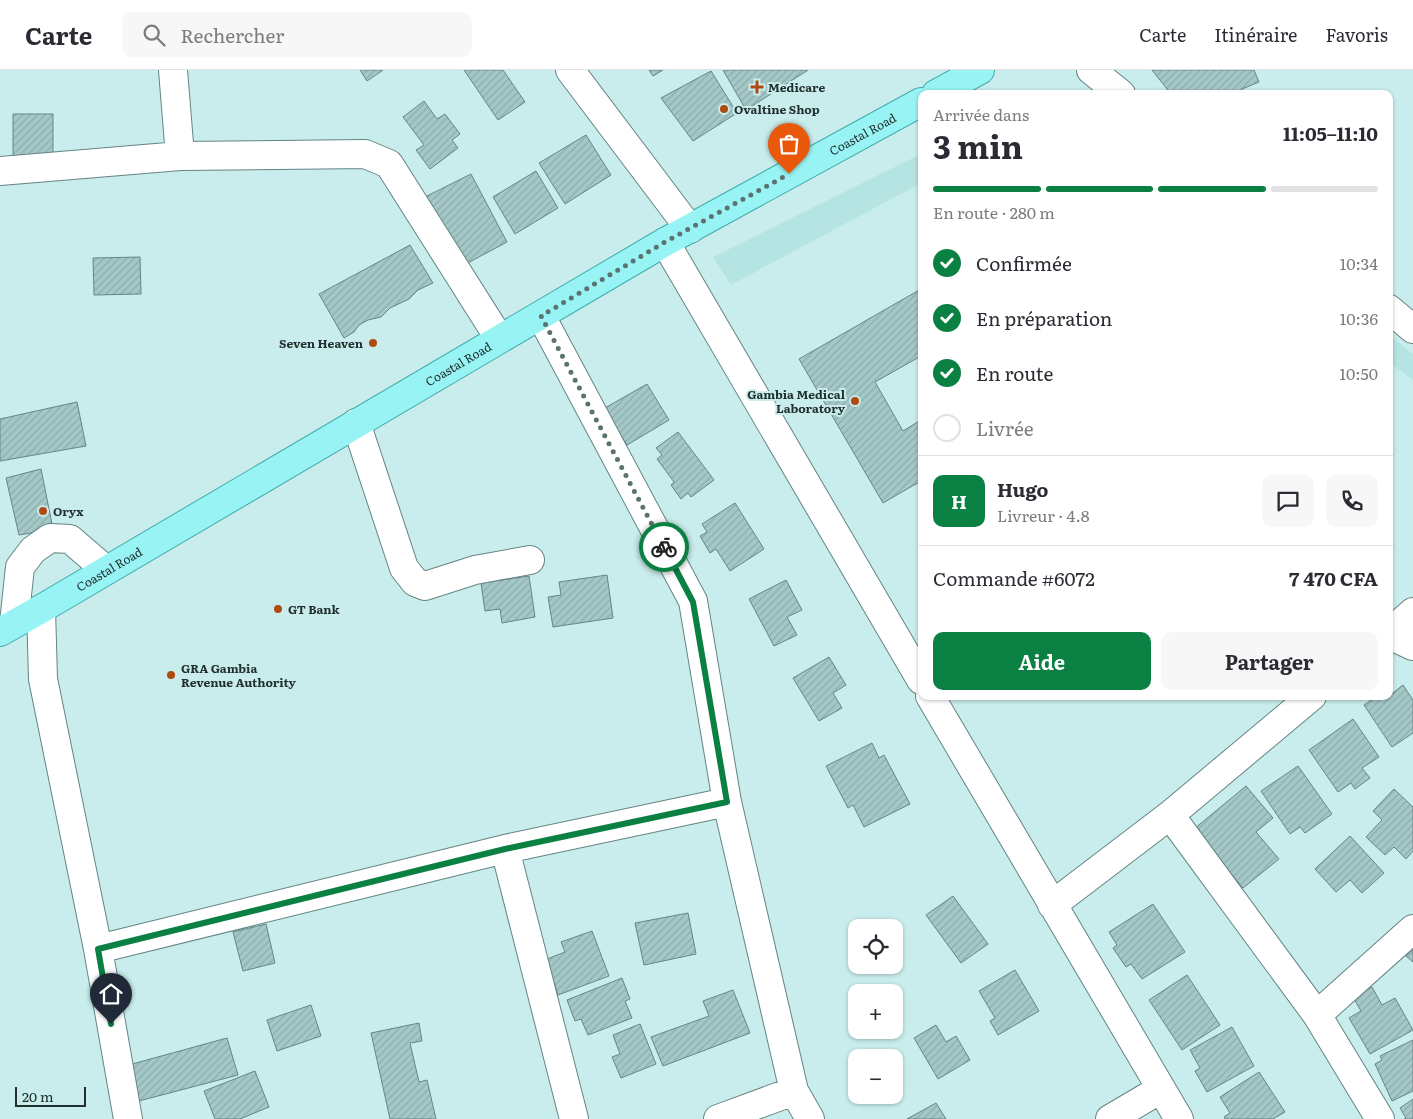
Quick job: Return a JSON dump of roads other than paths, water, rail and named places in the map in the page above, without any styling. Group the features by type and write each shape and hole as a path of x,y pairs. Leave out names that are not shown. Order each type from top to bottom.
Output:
{"main road":[{"path":"943,90 980,70"},
{"name":"Coastal Road","path":"7,627 41,609 665,242 918,104"}],"street":[{"path":"173,70 180,156"},
{"path":"570,70 690,229"},
{"path":"1091,70 1116,90"},
{"path":"0,171 180,156 365,154 389,164 499,338"},
{"path":"665,242 918,675"},
{"path":"1393,312 1413,329"},
{"path":"541,316 693,602 727,802 794,1091 810,1119"},
{"path":"356,423 404,568 415,582 425,586 475,570 530,560"},
{"path":"7,627 20,567 32,550 50,538 70,539 106,570"},
{"path":"41,609 44,679 98,949 128,1119"},
{"path":"1393,630 1413,612"},
{"path":"1393,636 1413,646"},
{"path":"932,700 1179,1119"},
{"path":"1052,905 1170,815 1307,700"},
{"path":"98,949 505,849 727,802"},
{"path":"1170,815 1317,1015 1380,1119"},
{"path":"505,849 574,1119"},
{"path":"1317,1015 1413,929"},
{"path":"1110,1119 1161,1089"},
{"path":"718,1119 794,1091"}],"place":[{"name":"Medicare","path":"757,87"},
{"name":"Ovaltine Shop","path":"724,109"},
{"name":"Seven Heaven","path":"373,343"},
{"name":"Gambia Medical Laboratory","path":"855,401"},
{"name":"Oryx","path":"43,511"},
{"name":"GT Bank","path":"278,609"},
{"name":"GRA Gambia Revenue Authority","path":"171,675"}]}
